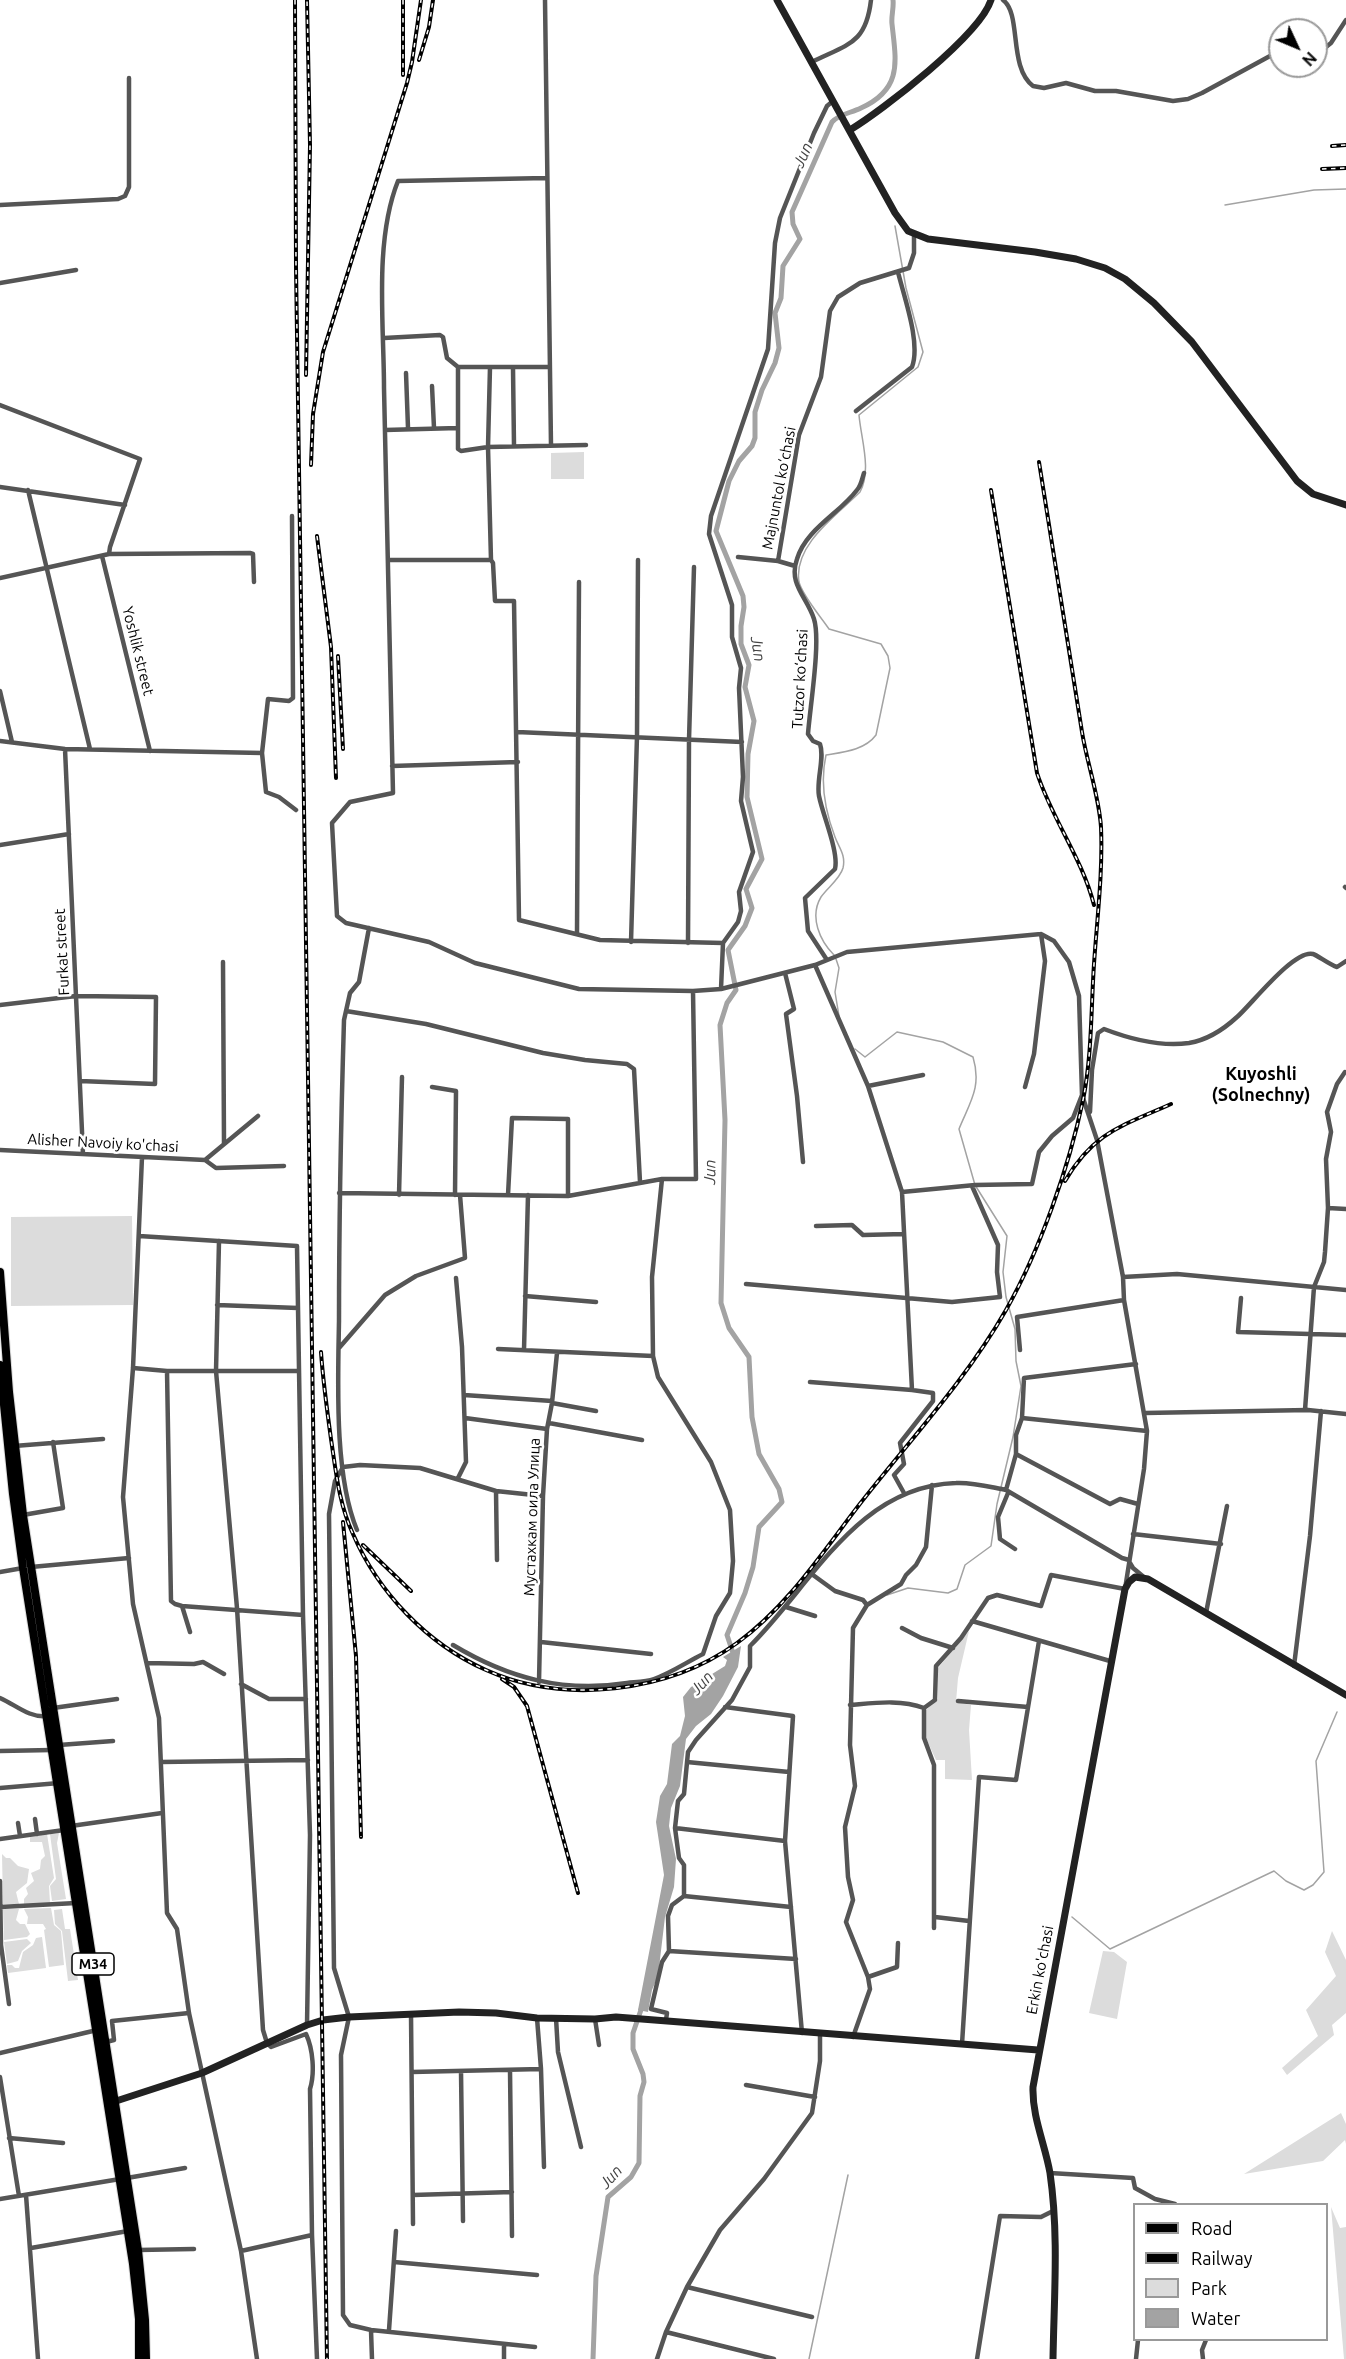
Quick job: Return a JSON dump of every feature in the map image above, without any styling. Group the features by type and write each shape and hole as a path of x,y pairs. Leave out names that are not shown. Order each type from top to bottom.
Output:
{"main road":[{"path":"777,0 895,213 908,231 928,239 1076,259 1105,268 1125,279 1154,303 1192,342 1298,480 1313,494 1346,506"},
{"path":"850,130 878,113 957,45 980,22 991,0"},
{"name":"M34","path":"0,1272 14,1446 27,1568 47,1716 56,1748"},
{"name":"M34","path":"0,1365 2,1421 53,1708 76,1903 96,2030 138,2250 145,2320 146,2359"},
{"path":"1125,1589 1135,1577 1148,1579 1346,1695"},
{"name":"Erkin ko'chasi","path":"1053,2359 1055,2225 1050,2173 1032,2097 1038,2050 1125,1589"},
{"name":"M34","path":"67,1828 106,2042 111,2103"},
{"path":"111,2103 202,2073 307,2025 323,2020 349,2017 496,2013 537,2018 616,2017 1038,2050"},
{"name":"M34","path":"123,2178 137,2304 139,2359"}],"street":[{"path":"545,0 551,446"},
{"path":"812,62 861,36 869,21 872,0"},
{"path":"1003,0 1011,11 1016,49 1023,73 1033,86 1044,88 1066,83 1095,91 1116,91 1173,101 1195,96 1268,57"},
{"path":"1328,45 1346,20"},
{"path":"0,205 118,199 124,196 129,187 129,78"},
{"path":"722,989 723,943 738,922 741,911 739,892 753,852 741,801 742,741 739,688 741,668 732,637 732,605 709,534 711,516 768,349 775,243 780,218 814,133 827,106 833,101"},
{"path":"546,178 398,181 390,200 383,240 393,793 350,802 332,823 337,916 346,923 429,942 475,963 579,989 693,991 722,989 815,965 847,952 1041,934 1054,941 1069,962 1080,996 1082,1095 1097,1140 1124,1277 1124,1300 1147,1431 1146,1459 1125,1589 1051,1575 1041,1606 997,1595 988,1598 936,1666 935,1700 924,1708 903,1703 850,1705"},
{"path":"856,411 912,367 915,358 902,271 909,268 914,253 914,234"},
{"path":"0,283 76,270"},
{"name":"Majnuntol ko‘chasi","path":"795,566 778,561 799,435 821,377 830,311 838,297 860,283 902,271"},
{"path":"384,338 440,335 443,338 447,358 458,367 549,367"},
{"path":"458,367 459,451 489,447 586,445"},
{"path":"490,367 491,560 495,601 514,601 519,920 600,940 723,943"},
{"path":"513,368 514,446"},
{"path":"406,373 408,428"},
{"path":"432,386 434,428"},
{"path":"0,405 140,458 110,546 110,554"},
{"path":"385,430 458,428"},
{"path":"795,566 797,557 810,537 859,489 864,473"},
{"path":"0,487 125,505"},
{"path":"28,490 90,749"},
{"path":"292,516 293,698 290,701 268,699 262,753 266,792 279,797 296,810"},
{"path":"0,578 110,554 250,552 253,554 254,582"},
{"name":"Yoshlik street","path":"102,556 150,751"},
{"path":"738,557 778,561"},
{"path":"388,560 491,560"},
{"path":"631,942 637,736 638,560"},
{"name":"Tutzor ko‘chasi","path":"795,566 795,580 814,618 817,635 808,734 813,741 820,744 822,750 818,793 828,834 836,853 835,869 806,898 808,932 827,960"},
{"path":"688,943 689,740 694,567"},
{"path":"577,933 579,582"},
{"path":"0,691 12,742"},
{"path":"517,732 742,741"},
{"path":"0,741 65,749 262,753"},
{"name":"Furkat street","path":"65,749 83,1154"},
{"path":"392,766 518,762"},
{"path":"0,845 69,834"},
{"path":"357,1530 350,1514 343,1467 338,1393 339,1193 344,1020 350,993 358,982 369,928"},
{"path":"1025,1087 1034,1054 1045,961 1041,934"},
{"path":"1090,1115 1092,1070 1098,1033 1104,1029 1123,1036 1156,1043 1190,1043 1214,1035 1237,1017 1281,972 1303,955 1313,954 1337,967 1346,961"},
{"path":"223,962 224,1144"},
{"path":"815,965 868,1086 902,1192 912,1390"},
{"path":"786,973 794,1009 786,1014 786,1027 797,1096 803,1162"},
{"path":"339,1193 568,1196 662,1179 696,1179 693,991"},
{"path":"0,1005 76,996 156,997 155,1084 80,1081"},
{"path":"346,1011 426,1024 543,1053 627,1064 634,1070 640,1182"},
{"path":"1305,1410 1314,1287 1324,1262 1328,1208 1326,1159 1331,1132 1327,1112 1337,1084 1346,1072"},
{"path":"868,1086 923,1075"},
{"path":"399,1195 402,1077"},
{"path":"339,1349 385,1295 416,1276 465,1258 457,1195 456,1091 432,1087"},
{"path":"902,1192 1032,1184 1039,1152 1052,1136 1073,1118 1082,1095"},
{"path":"205,1160 258,1116"},
{"path":"508,1195 512,1118 546,1118 568,1119 568,1196"},
{"name":"Alisher Navoiy ko'chasi","path":"0,1150 205,1160 216,1168 284,1166"},
{"path":"142,1156 133,1368 123,1497 133,1604 159,1718 167,1913 177,1929 189,2013 241,2251 257,2359"},
{"path":"453,1645 480,1661 511,1674 539,1682 611,1686 654,1679 703,1654 716,1616 730,1593 734,1561 730,1510 711,1462 658,1377 652,1356 652,1277 662,1179"},
{"path":"746,1284 952,1302 1000,1297 997,1272 999,1245 972,1186"},
{"path":"524,1350 528,1196"},
{"path":"1328,1208 1346,1209"},
{"path":"816,1226 852,1225 863,1235 904,1234"},
{"path":"139,1236 297,1246 303,1615 310,1835 307,2025"},
{"path":"219,1241 216,1371 237,1608 263,2030 267,2043 273,2047 303,2034 308,2037 312,2068 310,2089 312,2235 317,2359"},
{"path":"1124,1277 1177,1274 1346,1290"},
{"path":"456,1278 462,1347 466,1462 458,1478"},
{"path":"525,1296 596,1302"},
{"path":"1241,1298 1238,1332 1346,1335"},
{"path":"1020,1350 1017,1317 1124,1300"},
{"path":"217,1305 298,1308"},
{"path":"498,1349 652,1356"},
{"name":"Мустахкам оила Улица","path":"539,1682 543,1496 548,1426 557,1353"},
{"path":"1015,1549 1000,1539 998,1517 1007,1491 1016,1454 1017,1435 1023,1418 1024,1378 1136,1364"},
{"path":"133,1368 167,1371 299,1371"},
{"path":"167,1371 170,1598 175,1604 182,1606 237,1608 303,1615"},
{"path":"810,1382 933,1393 933,1401 900,1443 904,1464 894,1475 904,1493"},
{"path":"464,1395 552,1402 596,1411"},
{"path":"1145,1413 1305,1410 1346,1414"},
{"path":"1294,1666 1310,1536 1321,1411"},
{"path":"465,1418 548,1426 642,1440"},
{"path":"1023,1418 1147,1431"},
{"path":"14,1446 103,1439"},
{"path":"23,1515 63,1508 53,1442"},
{"path":"1016,1454 1110,1504 1120,1499 1138,1504"},
{"path":"343,1467 360,1465 420,1468 496,1491 543,1496"},
{"path":"343,1467 335,1481 329,1514 334,1968 349,2017 341,2055 343,2315 350,2325 371,2330 389,2330 535,2347"},
{"path":"684,1896 684,1865 680,1858 675,1828 678,1801 684,1794 688,1752 732,1700 750,1667 750,1646 813,1575 834,1546 883,1504 904,1493 932,1485 958,1482 1007,1491 1122,1558 1130,1560"},
{"path":"853,2037 869,1995 868,1977 846,1922 853,1900 848,1877 845,1827 855,1786 850,1745 852,1628 867,1605 901,1584 916,1565 926,1547 932,1485"},
{"path":"496,1491 497,1560"},
{"path":"1206,1613 1227,1506"},
{"path":"1133,1534 1221,1544"},
{"path":"0,1572 129,1558"},
{"path":"1130,1560 1133,1568 1148,1579"},
{"path":"813,1575 835,1591 863,1600 867,1605"},
{"path":"182,1606 190,1632"},
{"path":"786,1607 815,1616"},
{"path":"972,1621 1110,1661"},
{"path":"902,1628 921,1638 952,1648"},
{"path":"962,2044 979,1777 1016,1780 1039,1641"},
{"path":"540,1642 651,1654"},
{"path":"147,1663 194,1664 203,1662 224,1674"},
{"path":"240,1684 269,1699 306,1699"},
{"path":"0,1698 31,1714 47,1716"},
{"path":"53,1708 117,1699"},
{"path":"958,1701 1028,1707"},
{"path":"725,1707 793,1716 785,1842 802,2032"},
{"path":"924,1708 924,1738 934,1765 934,1928"},
{"path":"0,1751 56,1748 113,1741"},
{"path":"161,1762 308,1760"},
{"path":"687,1762 789,1772"},
{"path":"0,1788 61,1783"},
{"path":"0,1839 162,1813"},
{"path":"35,1819 37,1834"},
{"path":"18,1823 20,1836"},
{"path":"675,1828 785,1842"},
{"path":"0,1881 0,1941 9,2004"},
{"path":"666,2020 667,2013 651,2009 662,1962 669,1951 668,1916 672,1905 684,1896 791,1906"},
{"path":"0,1907 76,1903"},
{"path":"935,1917 969,1921"},
{"path":"868,1977 897,1967 898,1943"},
{"path":"669,1951 796,1959"},
{"path":"106,2042 114,2040 112,2021 189,2013"},
{"path":"411,2014 413,2224"},
{"path":"537,2018 544,2167"},
{"path":"556,2018 558,2052 581,2147"},
{"path":"596,2019 599,2045"},
{"path":"0,2053 96,2030"},
{"path":"657,2359 666,2332 687,2287 720,2230 764,2179 812,2113 820,2061 820,2034"},
{"path":"412,2072 541,2069"},
{"path":"510,2070 512,2236"},
{"path":"461,2071 463,2221"},
{"path":"0,2078 19,2196"},
{"path":"746,2085 815,2097"},
{"path":"9,2138 63,2143"},
{"path":"0,2199 185,2168"},
{"path":"1050,2173 1133,2178 1135,2188 1155,2199 1168,2203"},
{"path":"413,2195 512,2192"},
{"path":"27,2195 38,2359"},
{"path":"977,2359 1000,2216 1041,2217 1053,2211"},
{"path":"31,2248 128,2231"},
{"path":"389,2330 396,2231"},
{"path":"241,2251 312,2235"},
{"path":"138,2250 194,2249"},
{"path":"394,2262 537,2275"},
{"path":"687,2287 812,2317"},
{"path":"371,2330 372,2359"},
{"path":"666,2332 774,2359"},
{"path":"1136,2359 1138,2341"},
{"path":"1203,2359 1202,2350 1206,2341"},
{"path":"504,2344 504,2359"}],"green space":[{"path":"584,452 584,479 551,479 551,453"},
{"path":"132,1216 133,1305 11,1306 11,1217"},
{"path":"969,1631 958,1678 956,1702 971,1705 969,1730 972,1780 945,1779 945,1760 936,1760 925,1736 926,1710 938,1699 938,1668"},
{"path":"59,1833 57,1843 66,1899 52,1901 50,1886 56,1879 50,1834"},
{"path":"47,1834 54,1878 49,1886 50,1903 24,1904 24,1899 28,1894 26,1888 34,1881 31,1873 40,1869 41,1860 45,1856 42,1842 30,1842 30,1837"},
{"path":"2,1854 18,1866 29,1869 27,1883 16,1892 19,1904 3,1904"},
{"path":"51,1908 54,1925 61,1931 64,1965 49,1967 44,1930 46,1929 43,1924 27,1924 28,1917 24,1909"},
{"path":"3,1909 19,1909 16,1920 20,1924 25,1924 30,1934 27,1937 4,1940"},
{"path":"62,1909 65,1929 70,1929 78,1980 68,1981 62,1931 55,1924 54,1910"},
{"path":"1332,1931 1346,1960 1346,2013 1332,2025 1334,2035 1287,2075 1282,2068 1318,2036 1306,2010 1336,1976 1325,1952"},
{"path":"42,1937 46,1968 8,1973 7,1965 19,1968 23,1952 33,1945 36,1938"},
{"path":"27,1939 31,1943 22,1951 18,1961 7,1964 4,1942"},
{"path":"1103,1951 1114,1952 1127,1962 1117,2019 1089,2013"},
{"path":"1341,2113 1346,2124 1346,2144 1345,2140 1323,2161 1244,2174"},
{"path":"1331,2207 1340,2228 1346,2227 1346,2359 1344,2359"}],"water":[{"path":"741,1646 738,1667 723,1696 711,1714 696,1726 686,1739 680,1786 671,1808 669,1826 676,1859 674,1887 665,1917 658,1976 652,1990 648,2012 638,2010 664,1875 656,1822 660,1796 667,1784 672,1744 680,1736 685,1716 683,1697 691,1687 725,1666 727,1660 723,1657"}],"waterway":[{"name":"Jun","path":"734,1656 727,1635 745,1593 753,1567 759,1527 782,1502 779,1489 759,1454 752,1417 749,1357 729,1328 721,1303 725,1120 720,1025 727,1003 736,990 728,950 745,926 752,908 746,889 762,859 747,797 748,754 754,721 745,687 749,665 741,644 743,596 716,531 729,481 755,438 755,412 779,348 775,313 781,298 783,266 800,239 793,224 792,212 832,122 875,100 890,83 895,62 893,0"},
{"path":"1225,205 1314,190 1346,189"},
{"path":"834,955 824,943 816,920 821,897 839,876 844,863 826,807 824,765 826,755 860,747 876,735 890,668 888,656 881,644 829,629 801,587 799,568 810,543 829,521 860,492 865,474 865,454 859,415 918,367 923,352 906,288 895,226"},
{"path":"836,959 839,968 835,992 839,1016"},
{"path":"855,1049 865,1057 897,1032 943,1042 973,1057 975,1086 971,1102 959,1129 975,1185 1007,1236 1003,1272 1006,1297 1015,1329 1016,1361 1021,1386 1013,1437 997,1504 991,1546 965,1565 957,1589 948,1593 908,1588 887,1595"},
{"path":"1072,1917 1110,1949 1274,1871 1286,1881 1304,1890 1313,1885 1324,1872 1316,1761 1337,1712"},
{"name":"Jun","path":"593,2359 596,2276 608,2197 631,2177 639,2163 640,2096 644,2082 633,2049 633,2033 643,2004"},
{"path":"809,2359 848,2175"}],"railway":[{"path":"295,0 296,267 327,2359"},
{"path":"306,375 310,145 307,0"},
{"path":"403,0 403,75"},
{"path":"311,465 313,414 323,352 407,83 421,0"},
{"path":"419,60 429,27 433,0"},
{"path":"1332,146 1346,145"},
{"path":"1322,169 1346,168"},
{"path":"321,1352 339,1488 348,1523 363,1555 391,1596 425,1631 464,1659 486,1670 516,1681 548,1688 582,1690 648,1683 710,1660 737,1643 772,1613 803,1578 955,1386 1006,1310 1042,1235 1052,1208 1070,1153 1083,1100 1090,1049 1101,827 1082,732 1039,462"},
{"path":"991,490 1037,773 1082,871 1094,905"},
{"path":"317,536 331,647 336,778"},
{"path":"338,656 343,749"},
{"path":"1065,1181 1087,1151 1110,1132 1171,1104"},
{"path":"343,1522 356,1656 361,1837"},
{"path":"363,1545 411,1591"},
{"path":"502,1679 514,1687 527,1706 578,1893"}],"district":[{"name":"Kuyoshli (Solnechny)","path":"1261,1084"}]}
